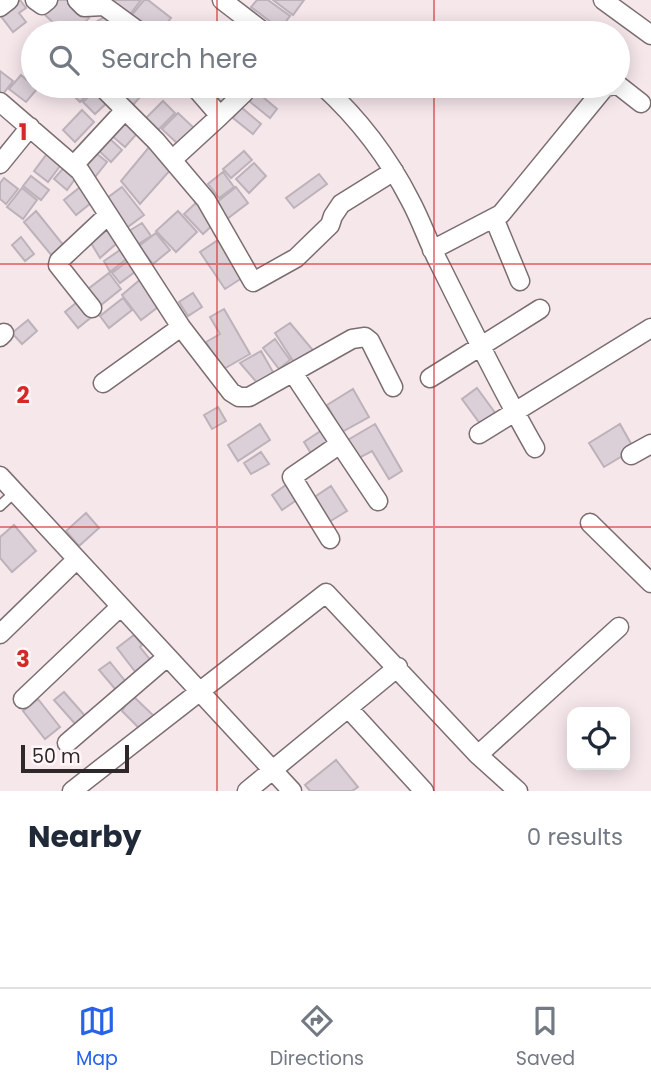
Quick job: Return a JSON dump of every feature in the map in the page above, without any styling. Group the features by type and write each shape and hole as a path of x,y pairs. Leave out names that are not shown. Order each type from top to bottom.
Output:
{"street":[{"path":"0,7 9,0"},
{"path":"35,0 42,5 48,0"},
{"path":"77,0 83,7 104,6 125,21"},
{"path":"222,0 249,21"},
{"path":"603,0 651,35"},
{"path":"630,94 641,103"},
{"path":"113,98 206,200 253,282 296,258 330,225 332,216 341,204 394,171"},
{"path":"204,98 220,116"},
{"path":"172,160 239,98"},
{"path":"336,98 371,137 394,171 480,346 535,448"},
{"path":"432,250 500,214 596,98"},
{"path":"0,102 74,165 181,327 231,392 239,397 249,397 352,339 365,337 370,341 393,387"},
{"path":"74,165 125,110"},
{"path":"0,164 30,127"},
{"path":"92,308 58,265 59,261 108,215"},
{"path":"494,218 520,281"},
{"path":"430,378 540,309"},
{"path":"103,383 181,327"},
{"path":"479,434 651,328"},
{"path":"293,373 378,501"},
{"path":"330,539 292,477 340,444"},
{"path":"631,456 651,444"},
{"path":"0,476 292,791"},
{"path":"590,523 651,583"},
{"path":"0,634 78,559"},
{"path":"72,791 326,593 478,755 517,791"},
{"path":"23,699 120,607"},
{"path":"478,755 619,627"},
{"path":"67,744 167,657"},
{"path":"247,791 398,667"},
{"path":"348,708 424,791"}],"lane":[{"path":"0,506 15,492"}],"building":[{"path":"20,0 26,8 19,13 25,21 21,21 21,26 13,32 0,15"},
{"path":"56,0 71,0 89,18 86,21 51,21 43,13"},
{"path":"111,0 141,0 128,17"},
{"path":"144,0 148,0 171,18 169,21 137,21 131,16"},
{"path":"257,0 268,0 290,16 286,21 269,21 251,7"},
{"path":"273,0 304,0 293,15"},
{"path":"0,71 13,81 0,98"},
{"path":"21,75 21,98 29,98 26,102 9,89"},
{"path":"87,98 111,99 95,114 83,102"},
{"path":"122,98 139,98 132,106"},
{"path":"216,98 233,98 226,106"},
{"path":"252,98 264,98 277,109 270,118 249,101"},
{"path":"163,101 175,113 157,131 145,119"},
{"path":"241,107 261,124 253,134 233,118"},
{"path":"82,110 94,122 75,142 63,130"},
{"path":"178,113 196,130 180,146 162,129"},
{"path":"127,118 141,129 125,147 112,136"},
{"path":"108,137 122,150 111,162 97,149"},
{"path":"150,146 172,168 140,204 121,181"},
{"path":"49,151 63,162 48,182 34,171"},
{"path":"244,151 252,160 231,178 223,169"},
{"path":"96,153 107,162 95,177 84,168"},
{"path":"254,163 266,176 249,193 236,179"},
{"path":"66,165 78,175 67,190 54,179"},
{"path":"223,172 234,187 219,198 208,184"},
{"path":"319,174 327,184 294,208 286,198"},
{"path":"31,176 49,190 41,200 23,186"},
{"path":"4,178 18,189 6,204 0,199 0,183"},
{"path":"84,184 96,199 76,215 64,200"},
{"path":"122,187 144,215 125,229 103,201"},
{"path":"236,187 248,203 227,219 216,203"},
{"path":"22,188 37,200 23,219 7,207"},
{"path":"199,200 217,221 203,234 184,214"},
{"path":"36,211 65,247 53,257 24,222"},
{"path":"178,211 197,232 176,252 156,231"},
{"path":"142,223 151,236 137,245 129,231"},
{"path":"107,230 117,243 100,258 91,243"},
{"path":"156,233 170,250 153,264 139,246"},
{"path":"21,237 34,254 25,261 12,245"},
{"path":"221,238 245,276 225,289 200,252"},
{"path":"120,250 129,257 110,272 104,261"},
{"path":"132,258 140,268 120,283 112,273"},
{"path":"109,273 121,289 101,305 88,289"},
{"path":"142,278 162,304 141,320 122,295"},
{"path":"193,293 202,307 188,316 179,302"},
{"path":"123,298 132,310 109,328 100,316"},
{"path":"81,299 94,315 78,328 65,312"},
{"path":"224,309 250,354 222,370 206,342 220,334 210,317"},
{"path":"28,320 37,331 22,344 12,333"},
{"path":"290,323 317,355 295,364 275,333"},
{"path":"275,339 290,360 279,369 263,348"},
{"path":"261,351 273,372 259,385 240,363"},
{"path":"477,388 496,414 481,425 462,399"},
{"path":"353,389 369,417 342,432 327,405"},
{"path":"218,407 226,421 212,429 204,415"},
{"path":"260,424 270,440 238,461 228,445"},
{"path":"375,424 402,471 389,479 372,451 357,459 346,441"},
{"path":"620,424 634,449 604,467 589,443"},
{"path":"325,428 333,442 312,455 304,442"},
{"path":"261,452 269,464 251,474 244,463"},
{"path":"290,482 301,497 282,510 272,495"},
{"path":"331,486 347,511 329,522 313,498"},
{"path":"86,513 99,528 79,546 66,531"},
{"path":"14,525 36,551 12,572 0,558 0,537"},
{"path":"134,635 152,662 137,674 117,648"},
{"path":"110,662 126,682 116,690 99,670"},
{"path":"64,692 86,717 77,726 54,700"},
{"path":"132,695 157,719 143,732 122,711"},
{"path":"38,699 60,727 45,739 23,711"},
{"path":"336,760 358,787 352,791 310,791 305,785"}]}
